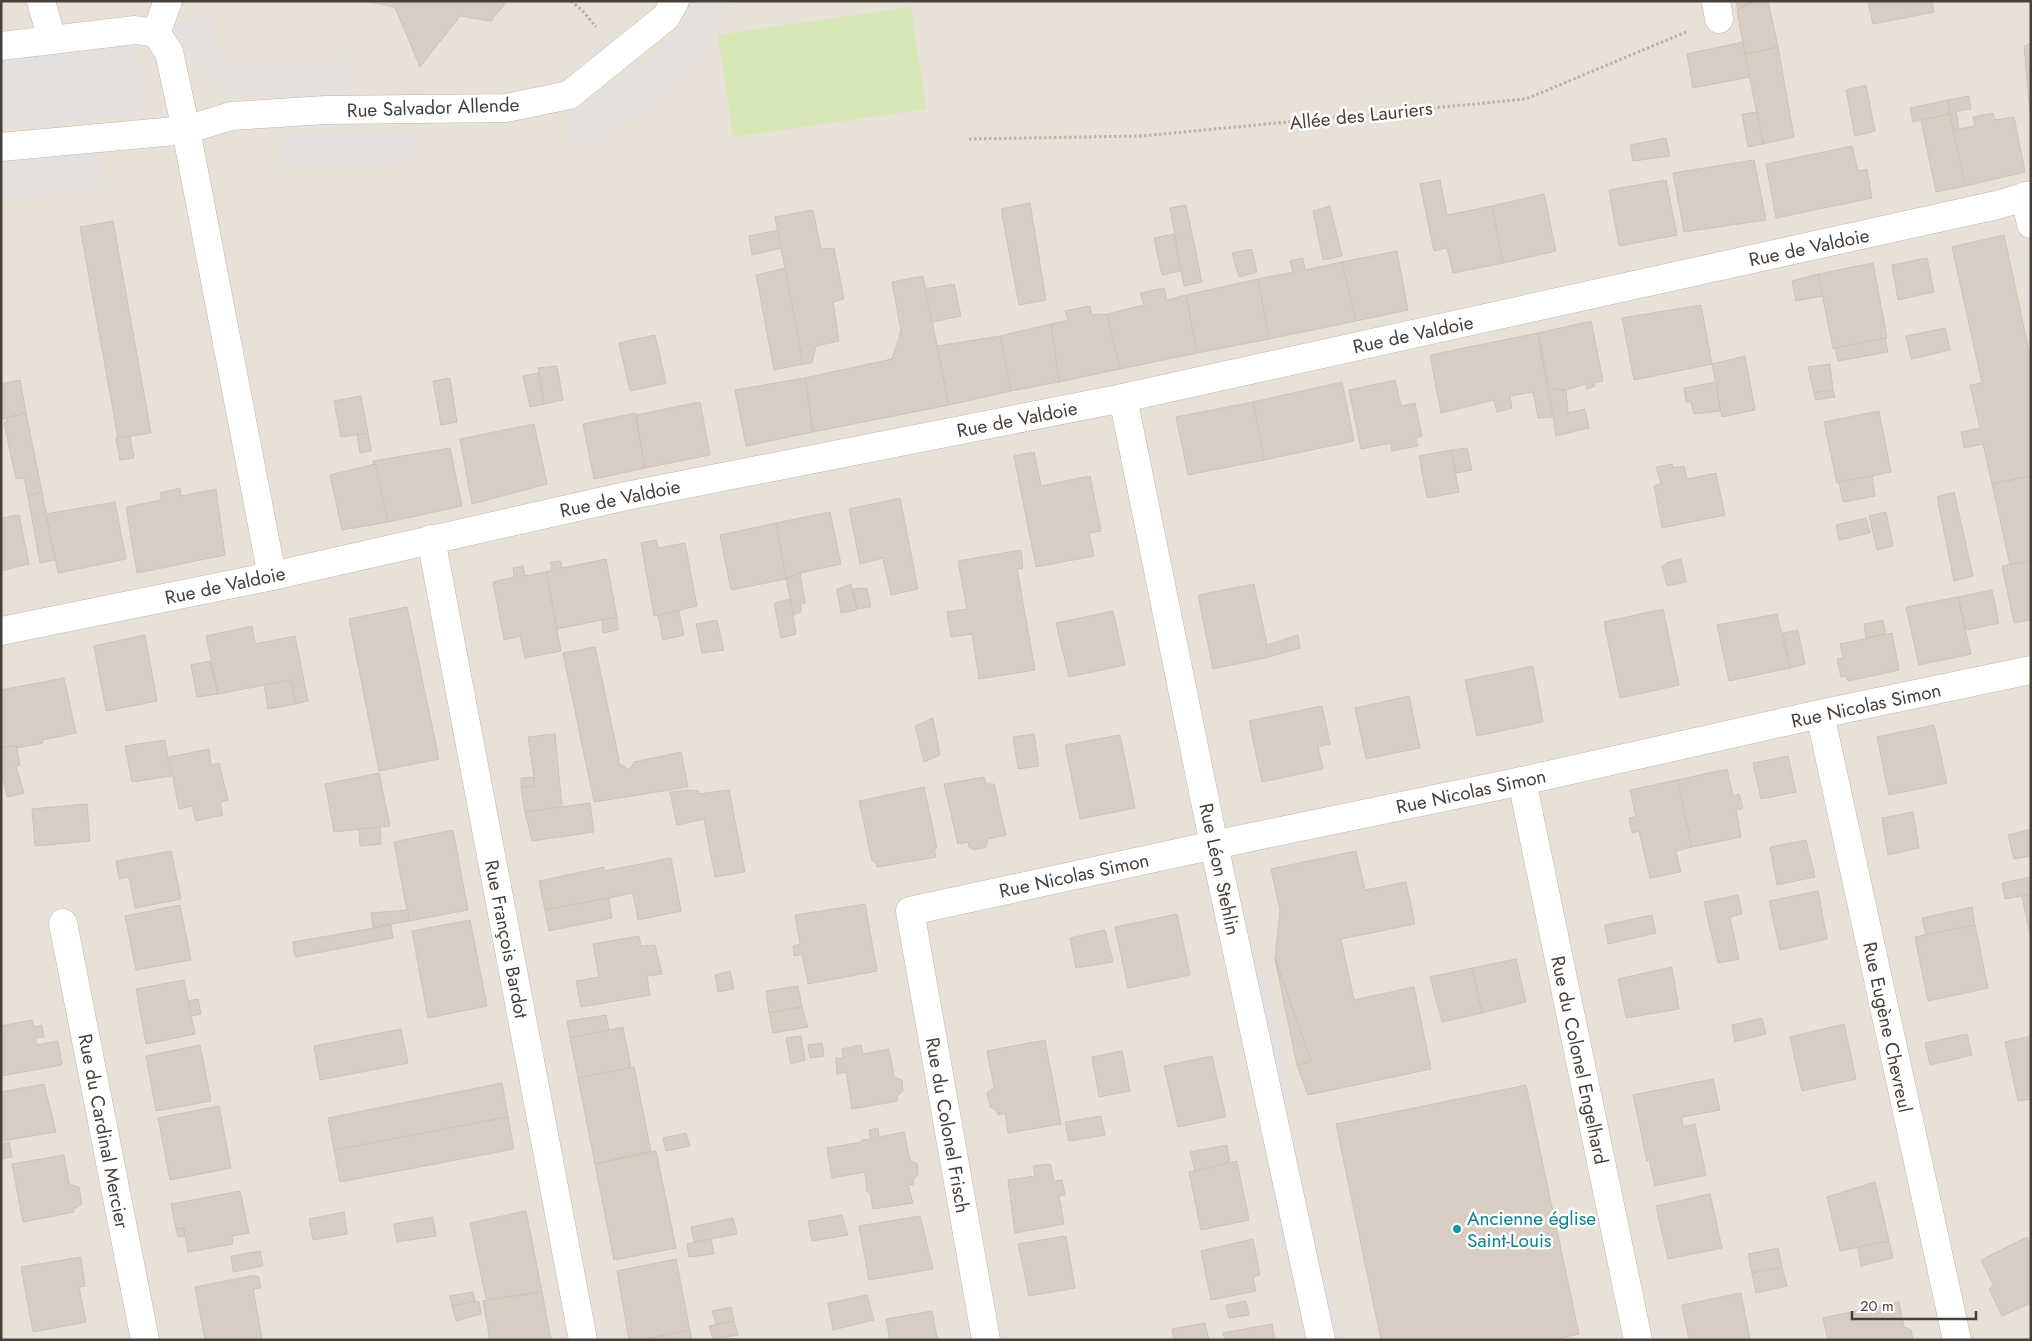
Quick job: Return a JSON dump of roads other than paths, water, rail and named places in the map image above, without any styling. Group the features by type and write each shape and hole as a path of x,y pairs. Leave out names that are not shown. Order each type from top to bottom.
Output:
{"street":[{"path":"41,1 52,40"},
{"path":"156,33 168,1"},
{"name":"Rue Salvador Allende","path":"1,147 186,130 231,116 326,110 506,108 569,95 666,17 675,1"},
{"path":"1,46 135,30 156,33 169,52 186,130 272,576"},
{"path":"2028,196 2031,224"},
{"name":"Rue de Valdoie","path":"1,631 272,576 636,494 1123,398 1997,206 2028,196"},
{"name":"Rue Léon Stehlin","path":"1123,398 1214,845 1321,1340"},
{"name":"Rue François Bardot","path":"431,539 583,1340"},
{"name":"Rue Nicolas Simon","path":"910,911 1522,781 1820,714 2031,670"},
{"name":"Rue Eugène Chevreul","path":"1820,714 1957,1340"},
{"name":"Rue du Colonel Engelhard","path":"1522,781 1638,1340"},
{"name":"Rue du Colonel Frisch","path":"910,911 986,1340"},
{"name":"Rue du Cardinal Mercier","path":"62,923 145,1340"}],"place":[{"name":"Ancienne église Saint-Louis","path":"1457,1229"}]}
